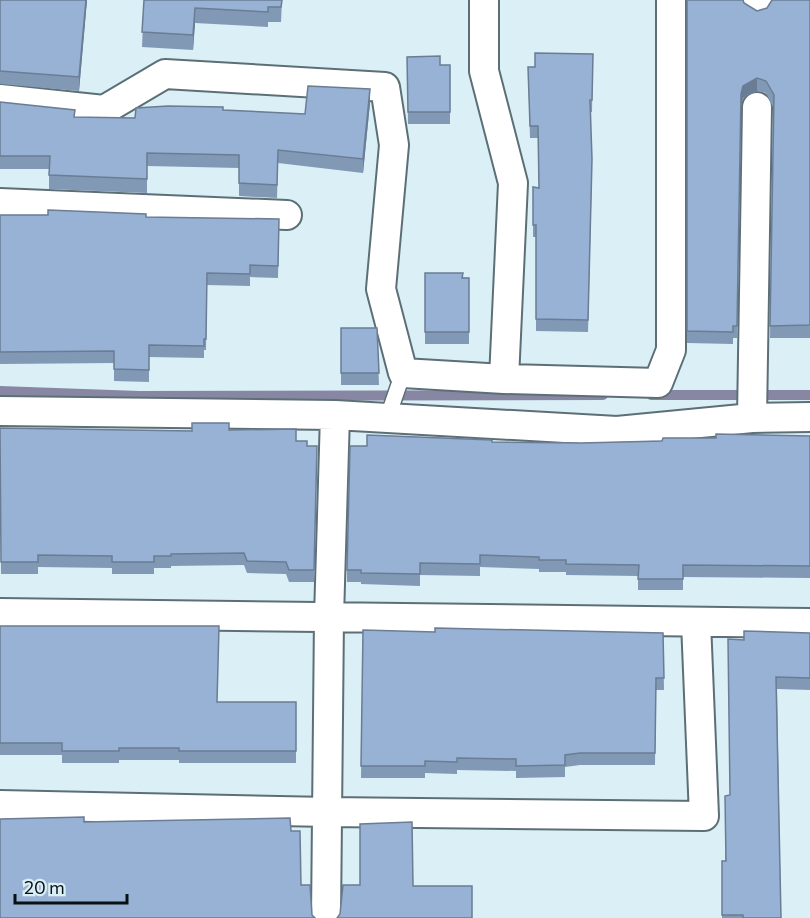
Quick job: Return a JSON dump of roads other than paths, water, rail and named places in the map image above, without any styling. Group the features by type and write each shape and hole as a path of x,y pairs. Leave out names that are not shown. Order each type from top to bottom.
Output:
{"street":[{"path":"484,0 484,71 513,183 504,379"},
{"path":"0,99 104,110 165,74 385,87 394,145 381,289 403,374 658,383 671,350 671,0"},
{"path":"752,418 757,107"},
{"path":"0,203 287,215"},
{"path":"0,411 335,415 617,431 752,418 810,417"},
{"path":"326,918 329,617 335,415"},
{"path":"0,613 810,623"},
{"path":"0,805 328,812 704,816 696,622"}],"lane":[{"path":"387,419 403,374"}],"waterway":[{"path":"0,391 139,396 603,395"},
{"path":"651,395 810,395"}]}
